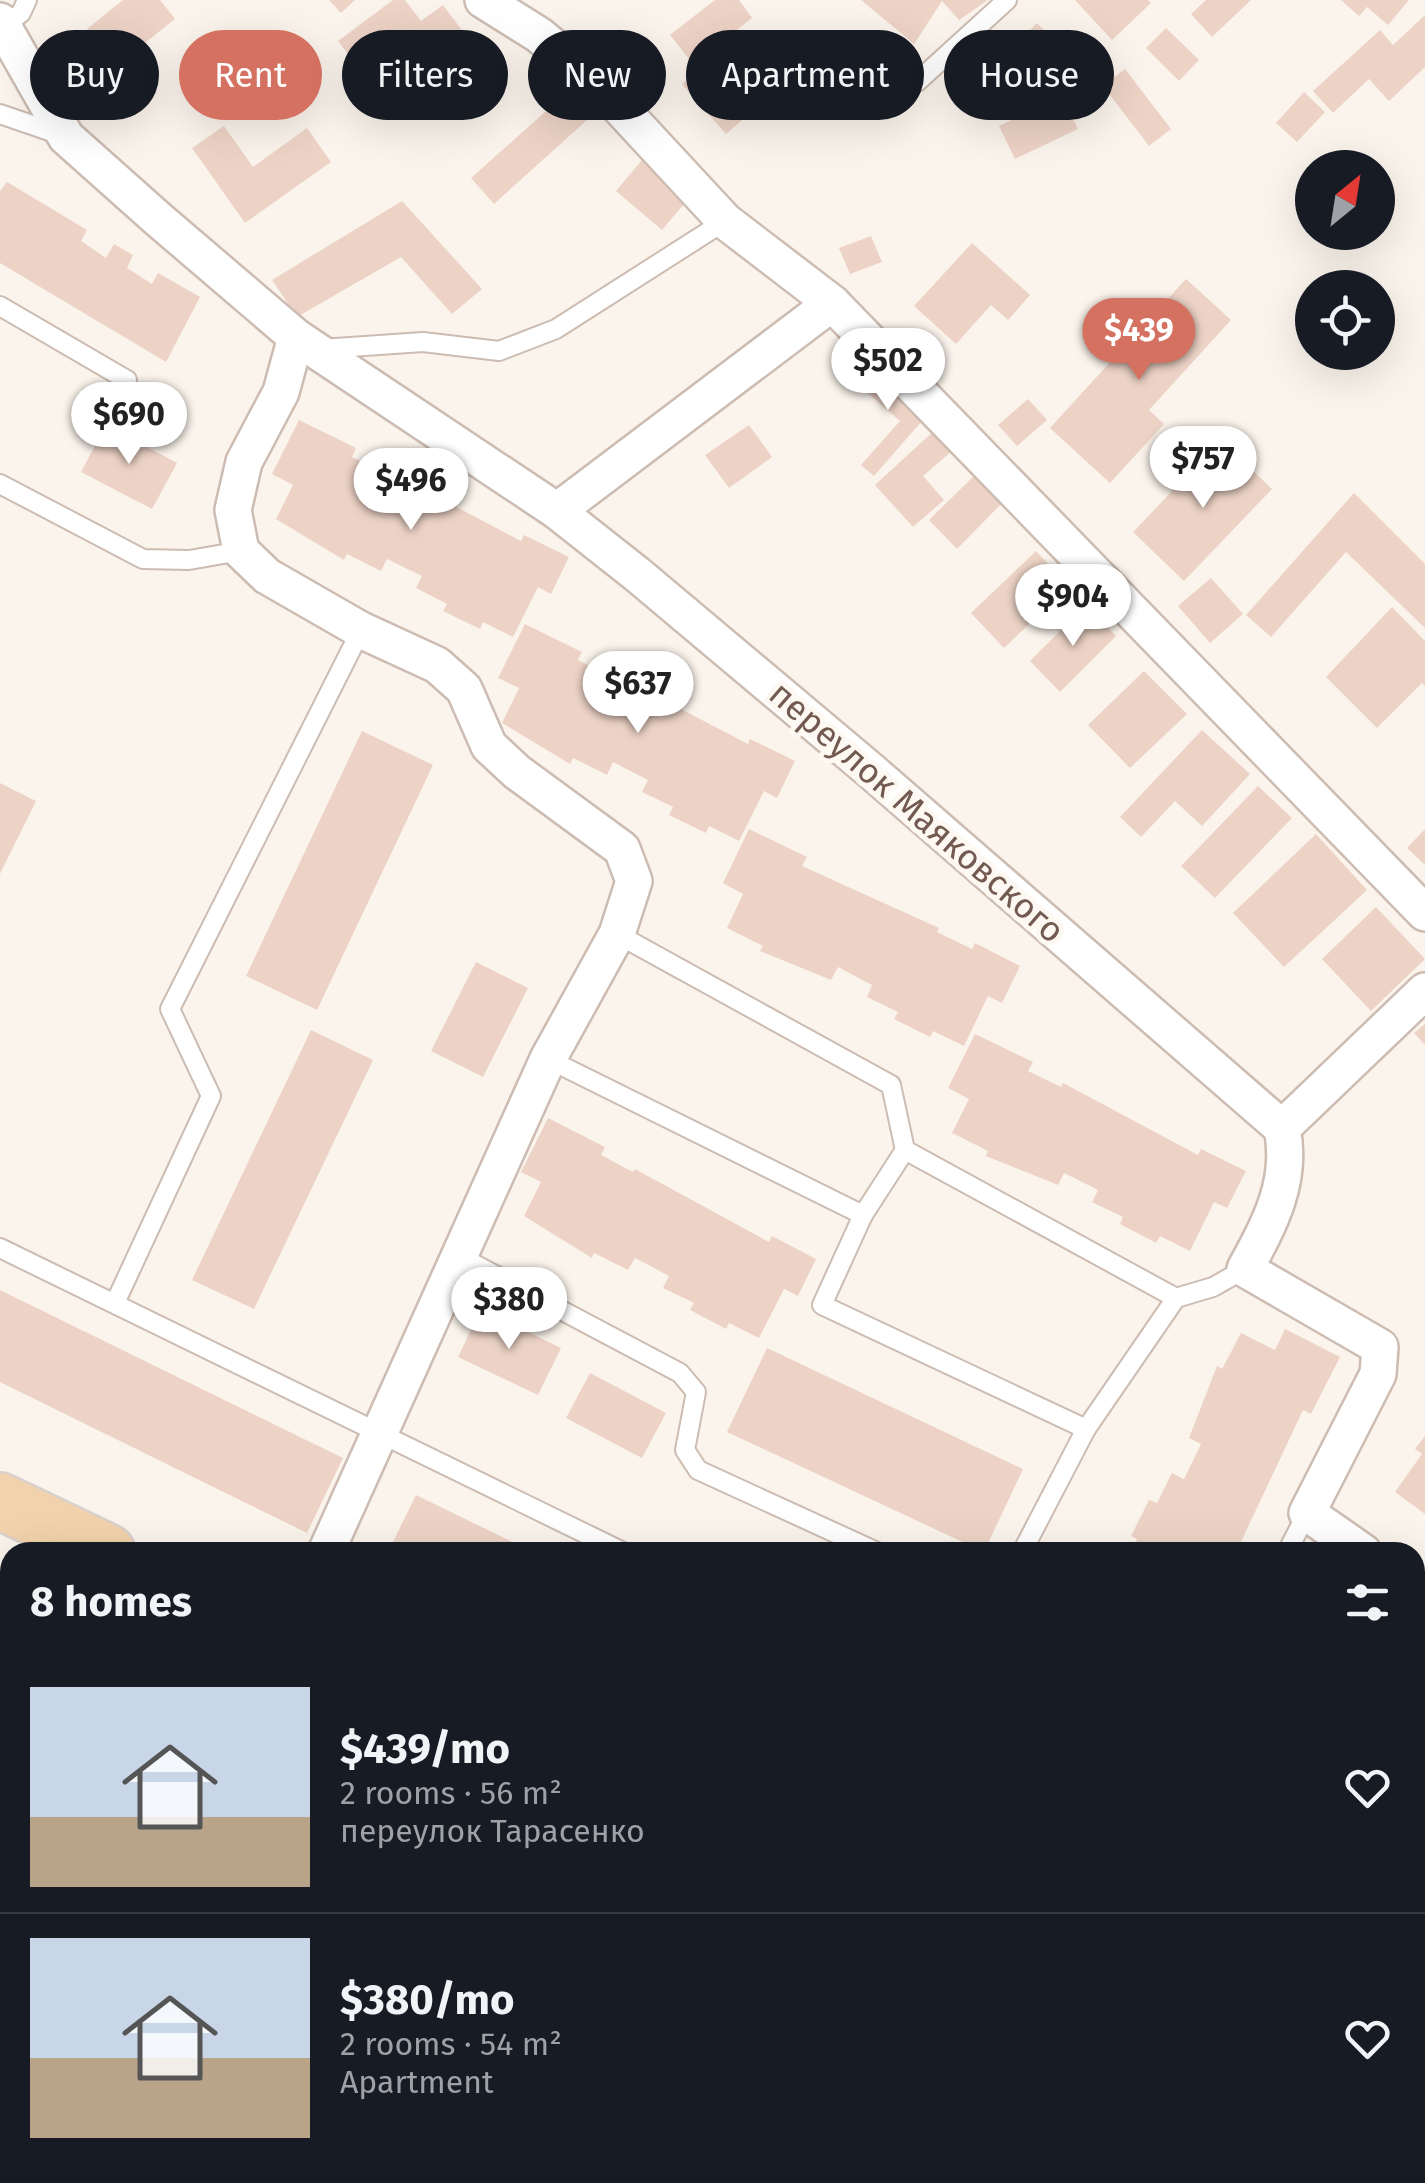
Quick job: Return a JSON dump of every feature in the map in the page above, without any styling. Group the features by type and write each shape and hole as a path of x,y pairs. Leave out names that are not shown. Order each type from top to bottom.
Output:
{"main road":[{"path":"0,1501 85,1542"}],"street":[{"path":"483,0 539,35 596,82 725,221 832,303 1425,913"},
{"name":"переулок Маяковского","path":"2,24 66,137 306,343 557,511 870,770 1282,1128"},
{"path":"557,511 832,303"},
{"path":"306,343 244,462 232,510 241,550 267,576 361,630 437,665 464,689 490,746 517,772 622,849 634,882 617,934 548,1059 331,1542"},
{"path":"1348,1542 1306,1513 1378,1374 1380,1347 1245,1269 1282,1193 1288,1155 1282,1128 1425,991"}],"lane":[{"path":"2,24 21,13 27,0"},
{"path":"924,76 1007,0"},
{"path":"0,114 66,137"},
{"path":"306,343 422,342 499,352 556,329 725,221"},
{"path":"0,306 127,380"},
{"path":"0,484 143,558 189,560 241,550"},
{"path":"116,1304 211,1096 170,1010 361,630"},
{"path":"617,934 891,1085 904,1150 863,1215 822,1306 1086,1430"},
{"path":"548,1059 863,1215"},
{"path":"904,1150 1176,1298"},
{"path":"0,1248 603,1542"},
{"path":"459,1256 680,1372 696,1392 685,1450 698,1470 855,1542"},
{"path":"1027,1542 1086,1430 1176,1298 1213,1288 1245,1269"},
{"path":"1291,1542 1306,1513"}],"building":[{"path":"123,0 160,0 175,19 159,32 87,29"},
{"path":"329,0 355,0 341,13"},
{"path":"393,0 405,0 421,21 443,5 462,30 353,30"},
{"path":"715,0 739,0 752,18 737,30 686,30 686,55 670,35"},
{"path":"861,0 988,0 959,20 942,1 923,30 897,30"},
{"path":"1075,0 1151,3 1114,38 1114,30 1103,30"},
{"path":"1206,0 1251,0 1212,37 1191,14"},
{"path":"1341,0 1409,0 1388,25 1367,7 1359,16"},
{"path":"1425,15 1425,67 1389,101 1369,79 1333,113 1313,91 1380,30 1393,45"},
{"path":"1166,28 1199,60 1179,81 1146,48"},
{"path":"1125,69 1171,129 1149,146 1114,100 1114,78"},
{"path":"1304,92 1325,112 1297,142 1276,123"},
{"path":"536,120 587,120 494,204 471,178"},
{"path":"714,120 742,120 726,134"},
{"path":"1012,120 1074,120 1078,129 1015,159 999,126"},
{"path":"224,126 253,167 307,128 331,162 245,223 192,148"},
{"path":"642,160 688,199 662,230 616,191"},
{"path":"7,182 87,230 81,241 106,258 114,244 133,255 127,268 152,284 158,273 200,297 166,362 0,263 0,191"},
{"path":"402,201 482,289 452,314 401,257 297,317 272,280"},
{"path":"871,236 882,262 850,274 839,248"},
{"path":"972,243 1030,295 1008,320 991,305 956,344 914,306"},
{"path":"1186,279 1231,320 1149,410 1164,424 1110,483 1050,428"},
{"path":"863,358 928,414 874,476 861,465 900,421 848,376"},
{"path":"1028,399 1047,420 1017,446 998,425"},
{"path":"299,420 356,448 352,457 385,473 386,470 521,541 524,535 569,557 551,594 538,587 513,637 483,622 480,629 443,611 447,604 416,588 422,576 387,559 381,571 347,554 344,560 276,519 293,485 272,474"},
{"path":"106,425 177,463 152,509 81,472"},
{"path":"749,425 772,457 729,488 705,455"},
{"path":"935,430 953,450 923,476 944,500 913,527 875,485"},
{"path":"1221,440 1272,489 1184,581 1133,532"},
{"path":"975,475 1003,502 957,549 929,520"},
{"path":"1354,493 1425,564 1425,628 1346,552 1271,637 1246,615"},
{"path":"1036,551 1069,586 1004,648 971,613"},
{"path":"1211,578 1243,614 1210,643 1178,606"},
{"path":"1086,605 1116,636 1060,692 1030,661"},
{"path":"1392,607 1425,641 1425,686 1422,683 1377,728 1326,677"},
{"path":"525,624 582,652 578,660 611,677 612,673 748,744 750,739 795,761 777,798 764,791 739,841 709,826 706,833 669,815 673,807 642,792 648,780 613,762 607,775 573,758 570,764 502,723 519,688 498,678"},
{"path":"1144,671 1187,714 1130,768 1088,725"},
{"path":"1202,730 1250,774 1202,826 1175,801 1141,837 1120,817"},
{"path":"362,731 433,765 317,1010 246,976"},
{"path":"0,783 36,801 0,874"},
{"path":"1258,786 1292,818 1215,898 1181,866"},
{"path":"749,829 807,857 802,866 939,928 937,932 972,949 975,943 1020,966 1002,1003 988,996 964,1046 933,1031 930,1037 894,1019 898,1012 867,997 872,985 838,967 831,980 760,951 763,946 727,928 743,894 723,883"},
{"path":"1425,829 1425,865 1407,848"},
{"path":"1316,834 1367,890 1284,967 1233,913"},
{"path":"1376,907 1425,959 1371,1011 1322,959"},
{"path":"476,962 528,988 483,1077 431,1051"},
{"path":"1425,1024 1425,1045 1414,1033"},
{"path":"311,1030 373,1060 254,1309 192,1280"},
{"path":"975,1034 1033,1062 1028,1071 1061,1087 1063,1083 1198,1155 1201,1149 1246,1171 1227,1208 1214,1202 1190,1251 1160,1236 1156,1243 1120,1224 1123,1217 1092,1202 1098,1190 1064,1173 1058,1185 986,1156 988,1151 952,1133 969,1099 948,1088"},
{"path":"548,1118 605,1147 601,1155 633,1172 635,1169 769,1242 772,1236 816,1259 798,1296 784,1289 759,1338 729,1323 726,1329 690,1310 694,1303 663,1288 669,1276 635,1258 628,1270 594,1253 592,1258 524,1216 541,1182 521,1172"},
{"path":"0,1290 343,1458 307,1533 0,1382"},
{"path":"481,1309 561,1348 538,1395 458,1357"},
{"path":"1285,1329 1340,1357 1311,1414 1303,1410 1241,1542 1136,1542 1131,1536 1149,1500 1157,1503 1172,1473 1184,1479 1201,1444 1189,1438 1217,1366 1222,1369 1241,1333 1275,1350"},
{"path":"767,1348 1023,1469 989,1542 963,1542 727,1432"},
{"path":"590,1373 666,1413 642,1458 566,1418"},
{"path":"1425,1436 1425,1514 1395,1492 1422,1454 1415,1449"},
{"path":"416,1495 512,1542 393,1542"}]}
